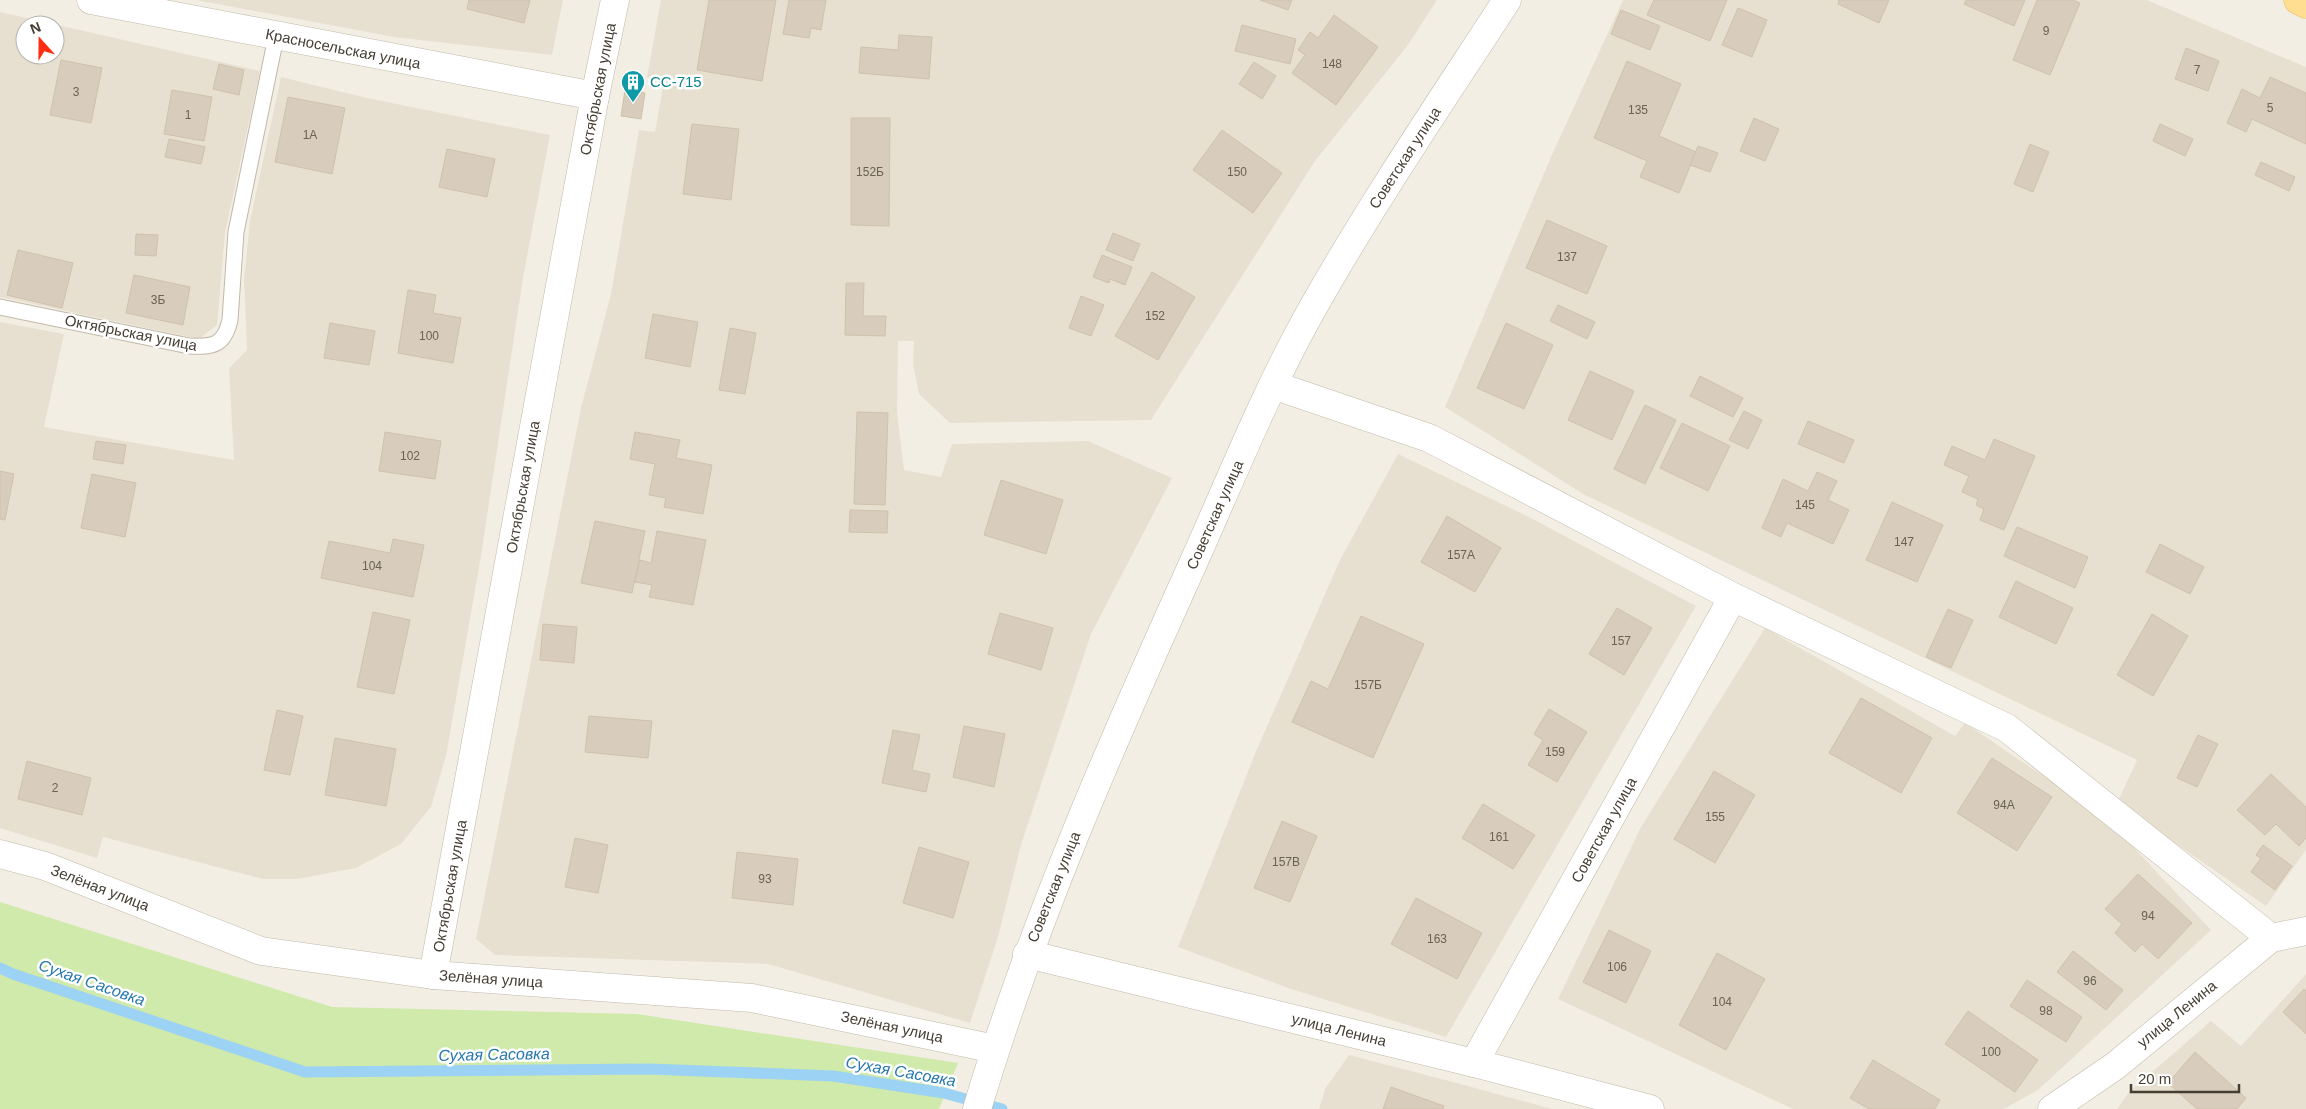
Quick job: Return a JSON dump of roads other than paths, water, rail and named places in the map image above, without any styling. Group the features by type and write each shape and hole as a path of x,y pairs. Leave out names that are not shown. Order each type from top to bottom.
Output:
{"main road":[{"path":"2298,0 2306,4"}],"street":[{"name":"Красносельская улица","path":"91,0 276,37 595,96"},
{"name":"Октябрьская улица","path":"433,975 595,96 616,0"},
{"name":"Советская улица","path":"977,1109 1027,954 1130,702 1273,385 1314,306 1373,207 1507,0"},
{"path":"1273,385 1429,438 1733,597 2007,728 2271,938"},
{"name":"Советская улица","path":"1474,1064 1733,597"},
{"name":"Зелёная улица","path":"0,854 45,866 261,951 433,975 752,998 993,1057"},
{"name":"улица Ленина","path":"2052,1109 2115,1066 2271,938 2306,931"},
{"name":"улица Ленина","path":"1027,954 1650,1109"}],"lane":[{"name":"Октябрьская улица","path":"0,307 189,346 205,347 217,343 226,334 230,320 236,232 276,37"}],"waterway":[{"name":"Сухая Сасовка","path":"0,968 305,1072 649,1069 833,1076 944,1093 1002,1109"}],"place":[{"name":"СС-715","path":"633,103"}]}
